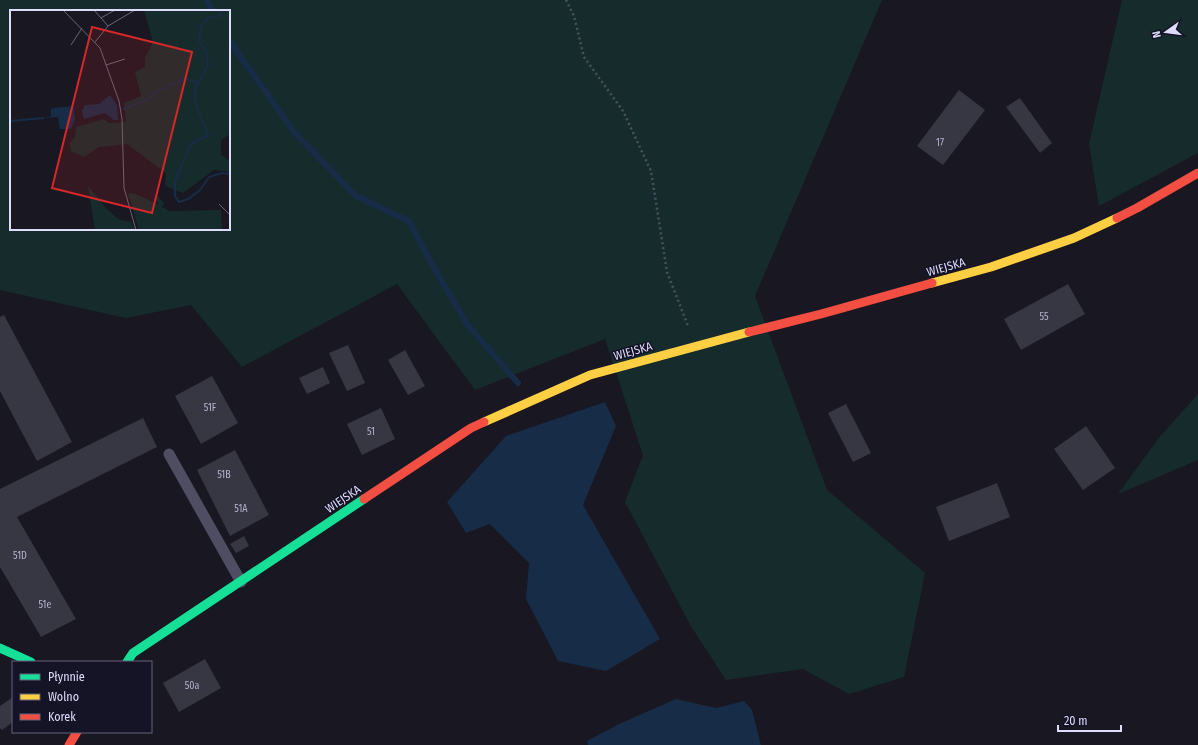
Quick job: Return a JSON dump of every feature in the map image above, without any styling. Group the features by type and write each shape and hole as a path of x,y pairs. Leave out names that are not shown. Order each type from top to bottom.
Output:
{"street":[{"name":"WIEJSKA","path":"128,661 134,653 472,428 590,375 991,267 1074,238 1137,208 1198,174"},
{"path":"0,648 28,661"},
{"path":"69,745 76,733"}],"lane":[{"path":"169,454 241,582"}],"path":[{"path":"566,0 574,16 584,57 623,111 652,172 667,272 695,346"}],"green space":[{"path":"0,0 882,0 755,296 827,490 925,573 904,677 849,694 803,669 726,680 692,628 625,502 643,455 605,339 475,390 397,284 242,367 191,305 126,318 0,290"},
{"path":"1122,0 1198,0 1198,153 1099,206 1089,144"},
{"path":"1198,394 1198,460 1118,494 1158,439"}],"water":[{"path":"605,402 616,426 583,505 660,639 606,671 558,661 526,599 529,563 490,524 466,533 447,502 506,436"},
{"path":"676,699 716,708 744,701 752,710 761,745 588,745 587,741 619,724"}],"building":[{"path":"959,90 985,110 943,165 917,146"},
{"path":"1020,98 1052,143 1040,153 1006,107"},
{"path":"1068,284 1085,314 1021,350 1004,319"},
{"path":"4,315 72,442 37,461 0,391 0,317"},
{"path":"348,345 365,383 347,391 329,353"},
{"path":"405,350 425,386 408,395 388,360"},
{"path":"323,367 330,383 307,394 299,378"},
{"path":"212,376 238,423 201,444 175,396"},
{"path":"846,404 871,453 853,462 828,413"},
{"path":"381,408 395,439 362,455 347,424"},
{"path":"143,418 157,447 17,517 76,619 41,637 0,567 0,489"},
{"path":"1086,426 1115,468 1083,490 1054,449"},
{"path":"235,450 269,515 230,536 197,470"},
{"path":"997,483 1010,517 949,541 936,507"},
{"path":"244,536 249,546 236,553 230,544"},
{"path":"205,659 221,688 179,712 163,683"},
{"path":"12,698 12,723 2,730 0,728 0,706"}],"waterway":[{"path":"207,0 212,10"},
{"path":"230,41 294,132 356,196 409,221 430,261 467,324 518,383"}],"traffic: fast":[{"path":"128,661 133,653 364,499"},
{"path":"0,648 29,661"}],"traffic: slow":[{"path":"932,283 991,267 1074,238 1117,218"},
{"path":"484,422 590,375 749,332"}],"traffic: jam":[{"path":"1117,218 1198,173"},
{"path":"749,332 821,314 932,283"},
{"path":"364,499 471,428 484,422"},
{"path":"69,745 76,733"}]}
